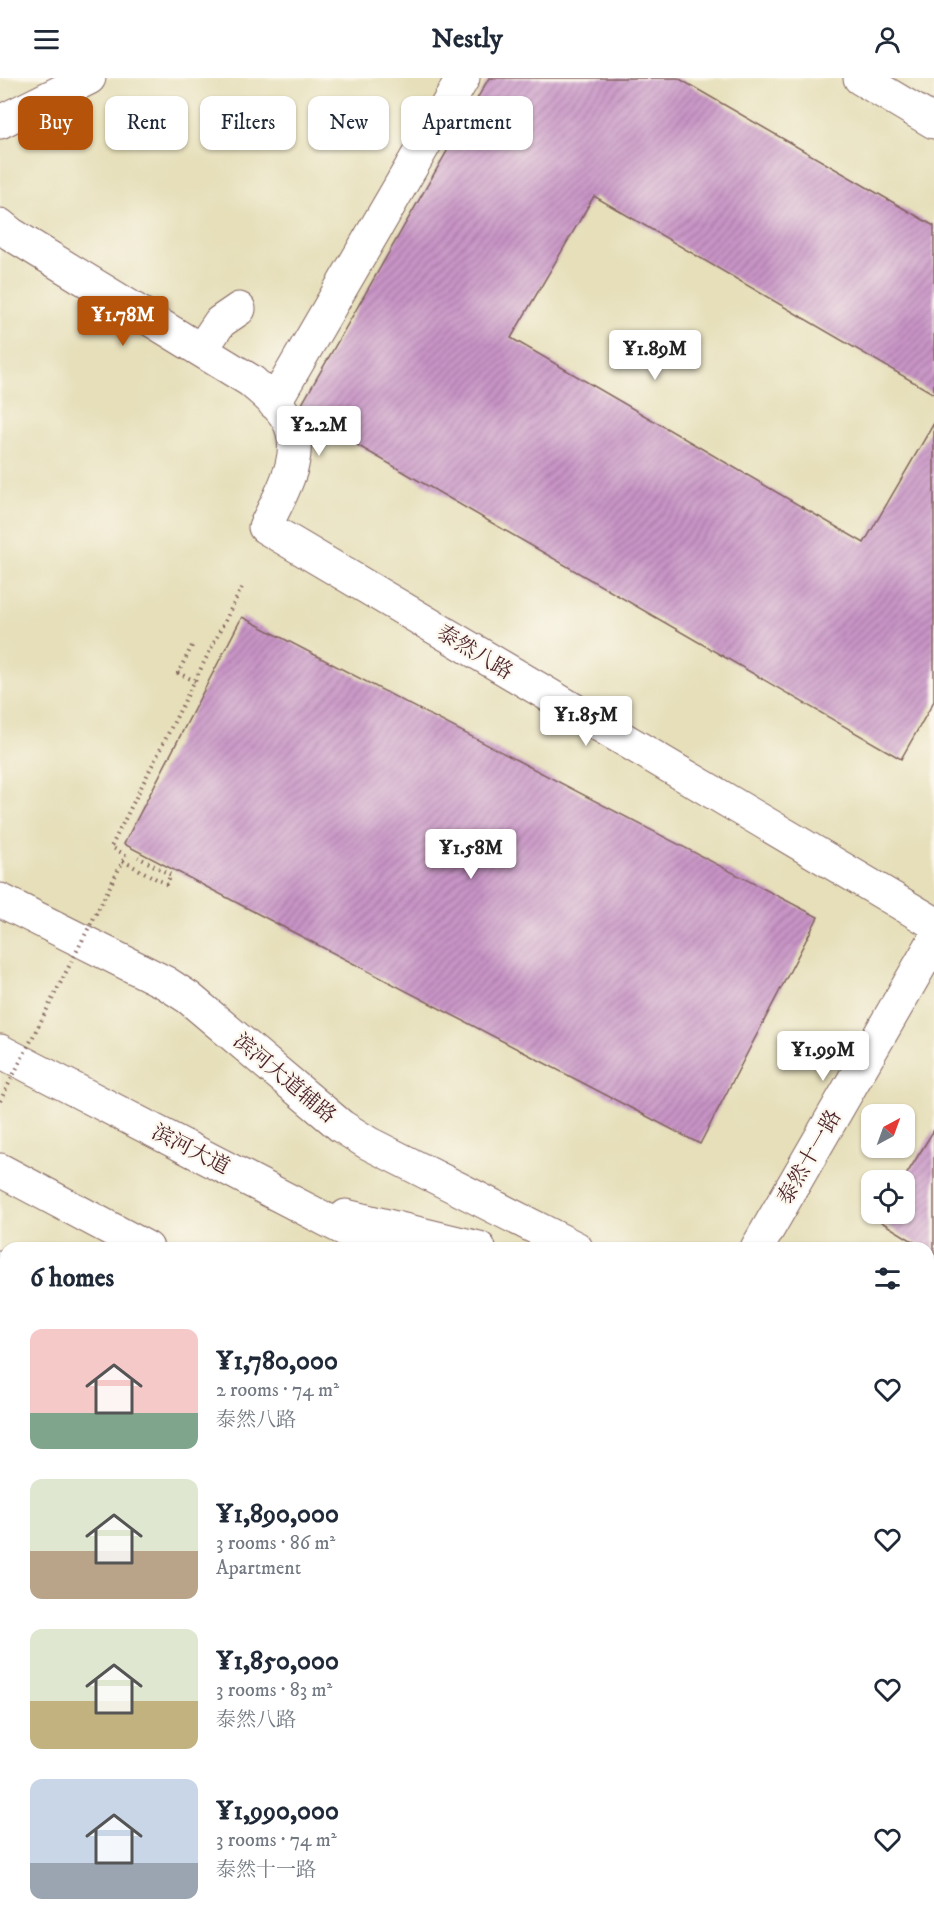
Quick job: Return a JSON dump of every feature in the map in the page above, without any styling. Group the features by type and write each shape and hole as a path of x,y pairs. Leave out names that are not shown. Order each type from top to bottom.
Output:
{"main road":[{"path":"0,122 35,90 89,78"},
{"path":"0,244 244,390 271,400 463,78"},
{"path":"860,78 934,122"},
{"path":"896,78 934,100"},
{"name":"泰然八路","path":"0,225 11,234 251,381 286,417 291,428 295,451 289,475 265,527 934,923"},
{"path":"201,350 220,322 239,309"},
{"name":"滨河大道辅路","path":"0,900 166,983 189,998 341,1126 368,1143 564,1242"},
{"name":"泰然十一路","path":"760,1242 934,941"},
{"name":"滨河大道","path":"0,1051 369,1242"},
{"path":"0,1170 134,1242"},
{"path":"298,1205 454,1242"}],"path":[{"path":"0,1101 126,855 111,847 242,587"},
{"path":"192,646 178,673 195,681"},
{"path":"123,861 166,884 171,875 138,858"}],"building":[{"path":"489,78 678,78 934,226 934,394 594,196 511,338 864,543 934,423 934,701 901,759 298,411 448,150 533,150 533,96 479,96"},
{"path":"242,617 818,917 700,1144 124,844"},
{"path":"934,1130 934,1242 914,1242 885,1224 915,1224 915,1170 909,1170"}]}
